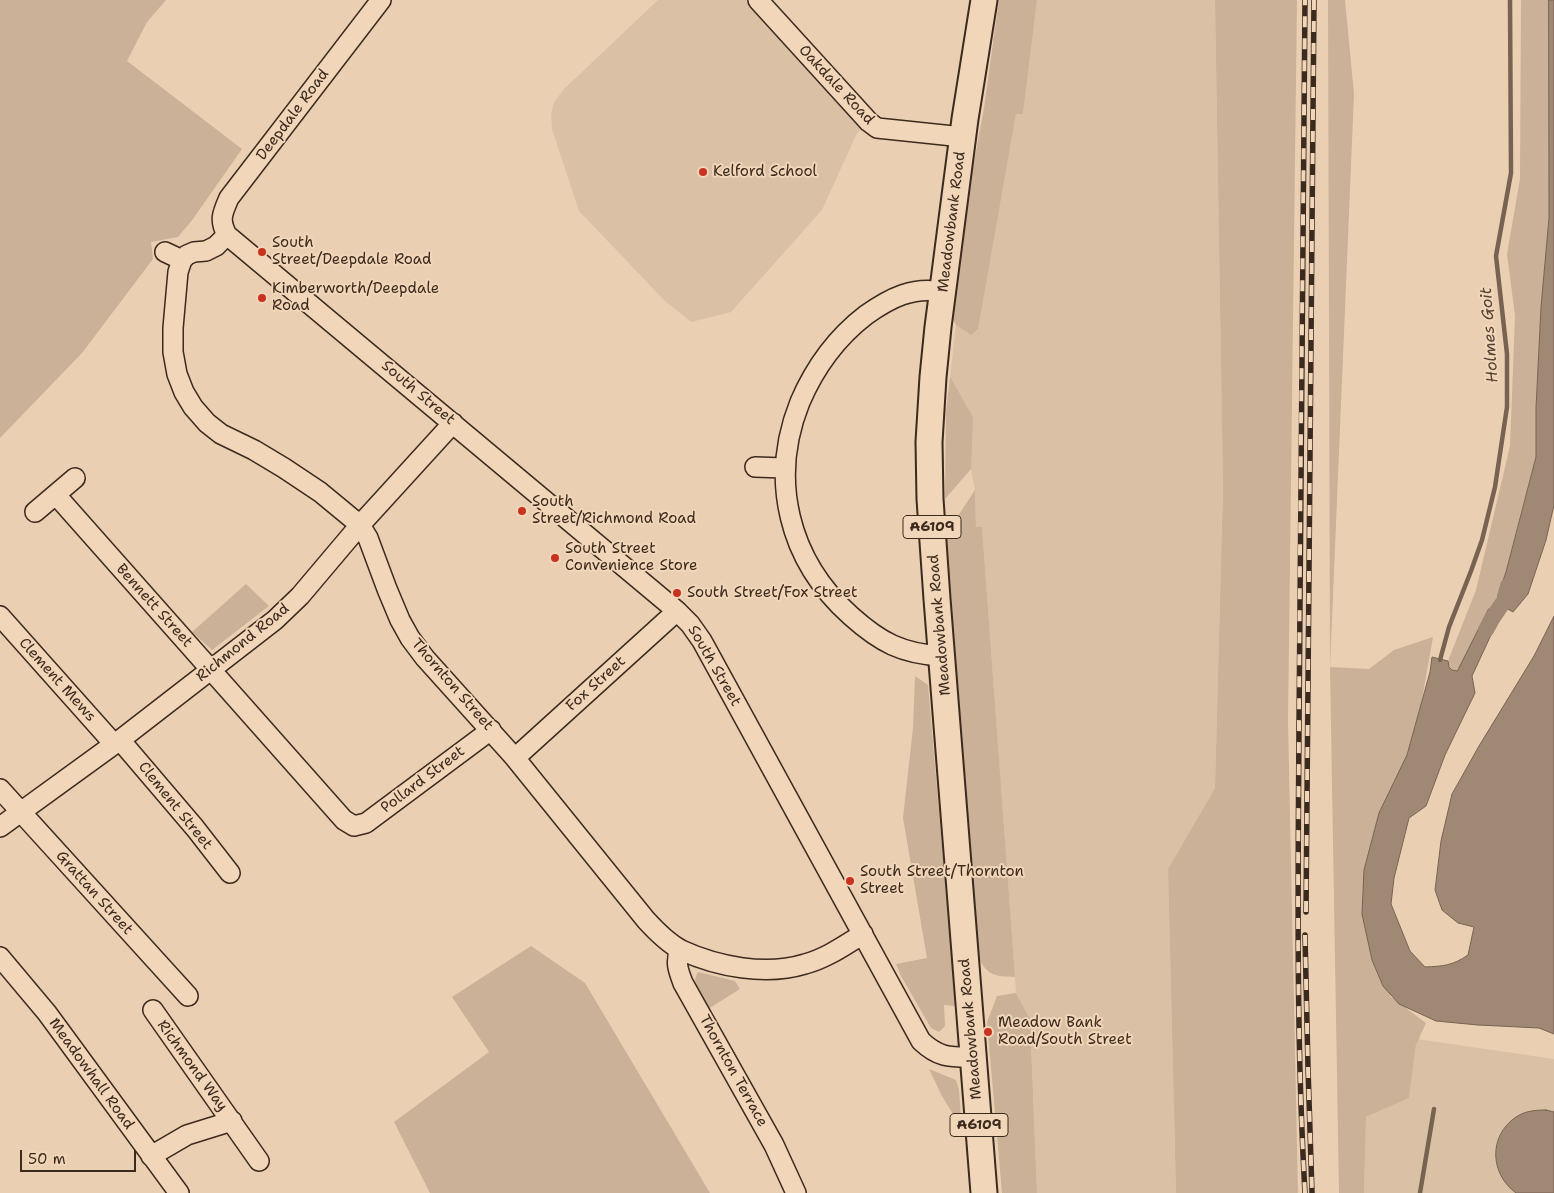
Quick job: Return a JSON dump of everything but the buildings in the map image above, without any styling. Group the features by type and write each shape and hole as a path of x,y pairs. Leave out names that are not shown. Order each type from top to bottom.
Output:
{"main road":[{"name":"Meadowbank Road","path":"984,0 965,119 943,292 933,377 929,442 930,499 984,1193"}],"street":[{"name":"Deepdale Road","path":"228,235 223,227 222,219 228,198 380,0"},
{"name":"Oakdale Road","path":"758,0 869,122 877,128 963,137"},
{"path":"165,252 182,260 194,252 216,246 228,235"},
{"name":"South Street","path":"228,235 677,610 690,624 702,641 921,1041 931,1050 942,1055 973,1057"},
{"name":"Thornton Street","path":"182,260 178,272 173,352 177,374 184,392 193,407 207,423 221,434 254,450 284,468 320,492 360,526 368,538 400,620 410,638 515,758 660,935 680,949 728,965 755,969 783,969 806,964 827,956 863,934"},
{"path":"942,656 926,656 902,650 866,629 837,604 808,562 791,524 786,496 785,468 788,439 805,390 816,370 839,338 861,319 891,299 912,291 929,289 943,292"},
{"name":"Richmond Road","path":"0,827 117,742 275,620 300,596 453,423"},
{"path":"756,467 785,468"},
{"path":"35,512 75,478"},
{"name":"Bennett Street","path":"56,495 344,820 354,826"},
{"name":"Fox Street","path":"515,758 677,610"},
{"name":"Clement Mews","path":"0,616 117,742"},
{"name":"Pollard Street","path":"354,826 366,823 491,730"},
{"name":"Clement Street","path":"117,742 195,828 230,873"},
{"name":"Grattan Street","path":"0,789 188,996"},
{"name":"Thornton Terrace","path":"680,949 677,957 677,968 683,982 774,1145 796,1193"},
{"name":"Meadowhall Road","path":"0,957 47,1013 179,1193"},
{"name":"Richmond Way","path":"152,1010 259,1161"},
{"name":"Richmond Way","path":"151,1156 187,1135 232,1121"}],"shaded area":[{"path":"0,0 166,0 147,22 127,61 242,149 193,219 178,237 151,242 153,259 82,353 0,438"},
{"name":"Kelford School","path":"658,0 758,0 869,122 857,133 822,210 731,312 691,322 664,300 579,211 552,129 551,114 554,102 564,89"},
{"path":"999,0 1037,0 1023,114 1016,114 978,329 971,335 956,325 953,320 973,168 984,108"},
{"path":"1037,0 1215,0 1223,481 1215,788 1168,869 1176,1193 1037,1193 1030,1019 1016,993 982,527 976,528 975,490 971,457 950,377 956,325 971,335 978,329 1016,114 1023,114"},
{"path":"1215,0 1297,0 1288,721 1298,1193 1176,1193 1168,869 1215,788 1223,486"},
{"path":"1328,0 1345,0 1354,94 1330,667"},
{"path":"1521,0 1549,0 1549,218 1541,307 1536,408 1536,457 1506,572 1498,595 1457,671 1451,668 1448,661 1476,590 1510,446 1515,316 1507,254 1520,179"},
{"path":"1549,0 1554,0 1554,505 1546,540 1528,594 1513,612 1500,605 1498,595 1506,572 1536,457 1536,408 1541,307 1549,218"},
{"path":"950,377 973,417 971,469 945,499 946,413"},
{"path":"975,490 976,527 982,527 1015,977 992,974 985,968 978,957 954,676 944,530 960,513"},
{"path":"246,584 269,606 212,650 192,632"},
{"path":"1489,609 1500,613 1472,676 1475,693 1445,755 1426,806 1409,818 1394,878 1391,904 1410,951 1425,967 1447,965 1468,955 1474,927 1458,923 1442,910 1435,890 1441,841 1452,794 1534,656 1554,616 1554,1034 1539,1028 1436,1021 1399,1004 1383,986 1372,960 1362,914 1364,870 1379,813 1407,755 1430,672 1432,657 1448,661 1449,667 1457,671"},
{"path":"1433,637 1417,728 1370,946 1391,997 1426,1023 1416,1045 1409,1098 1366,1117 1364,1193 1339,1193 1330,667 1369,669 1394,650"},
{"path":"915,676 928,685 956,1006 944,1005 945,1026 939,1032 931,1028 896,964 927,958 903,818 913,728"},
{"path":"531,946 585,983 710,1193 430,1193 394,1122 489,1052 452,997"},
{"path":"698,972 735,981 740,989 708,1009 696,986 695,982"},
{"path":"1016,993 1030,1019 1037,1193 1002,1193 987,1022 997,996"},
{"path":"1417,1039 1554,1059 1554,1193 1364,1193 1366,1117 1409,1098"},
{"path":"929,1069 956,1080 959,1090 962,1129 942,1096"},
{"path":"1546,1110 1554,1112 1554,1193 1516,1193 1507,1185 1497,1166 1497,1144 1507,1125 1516,1117 1530,1111"}],"waterway":[{"name":"Holmes Goit","path":"1440,660 1449,627 1482,540 1495,487 1507,407 1507,354 1496,256 1511,173 1510,0"},
{"path":"1486,630 1504,601 1508,586"},
{"path":"1420,1193 1434,1109"}],"railway":[{"path":"1305,0 1298,900 1300,1076 1305,1193"},
{"path":"1306,912 1314,0"},
{"path":"1305,935 1312,1193"}],"place":[{"name":"Kelford School","path":"703,172"},
{"name":"South Street/Deepdale Road","path":"262,252"},
{"name":"Kimberworth/Deepdale Road","path":"262,298"},
{"name":"South Street/Richmond Road","path":"522,511"},
{"name":"South Street Convenience Store","path":"555,558"},
{"name":"South Street/Fox Street","path":"677,593"},
{"name":"South Street/Thornton Street","path":"850,881"},
{"name":"Meadow Bank Road/South Street","path":"988,1032"}]}
